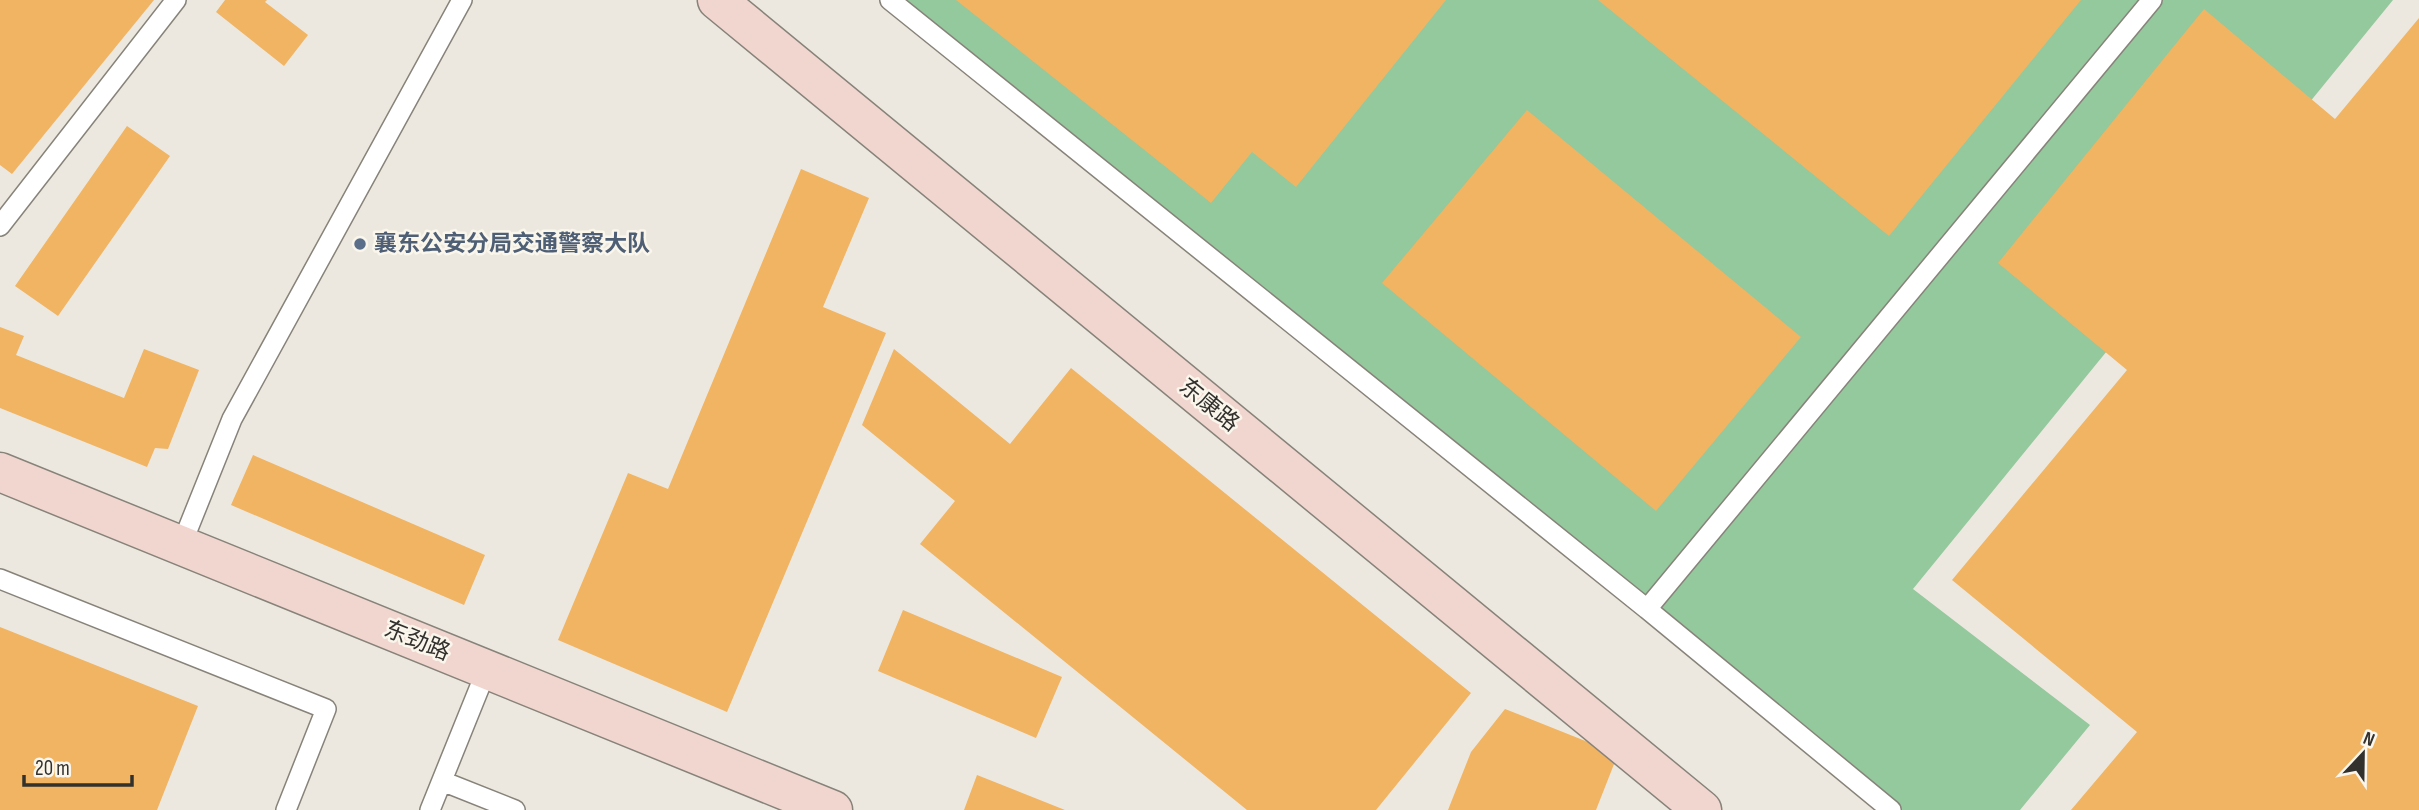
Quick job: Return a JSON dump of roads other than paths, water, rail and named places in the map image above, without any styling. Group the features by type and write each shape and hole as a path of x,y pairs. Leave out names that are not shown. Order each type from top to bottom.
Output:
{"street":[{"name":"东康路","path":"717,0 1702,810"},
{"name":"东劲路","path":"0,472 833,810"}],"lane":[{"path":"0,226 176,0"},
{"path":"181,546 232,419 462,0"},
{"path":"890,0 1647,609 1891,810"},
{"path":"1647,609 2152,0"},
{"path":"0,579 326,709 286,810"},
{"path":"430,810 487,669"},
{"path":"442,781 515,810"}],"place":[{"name":"襄东公安分局交通警察大队","path":"360,244"}]}
